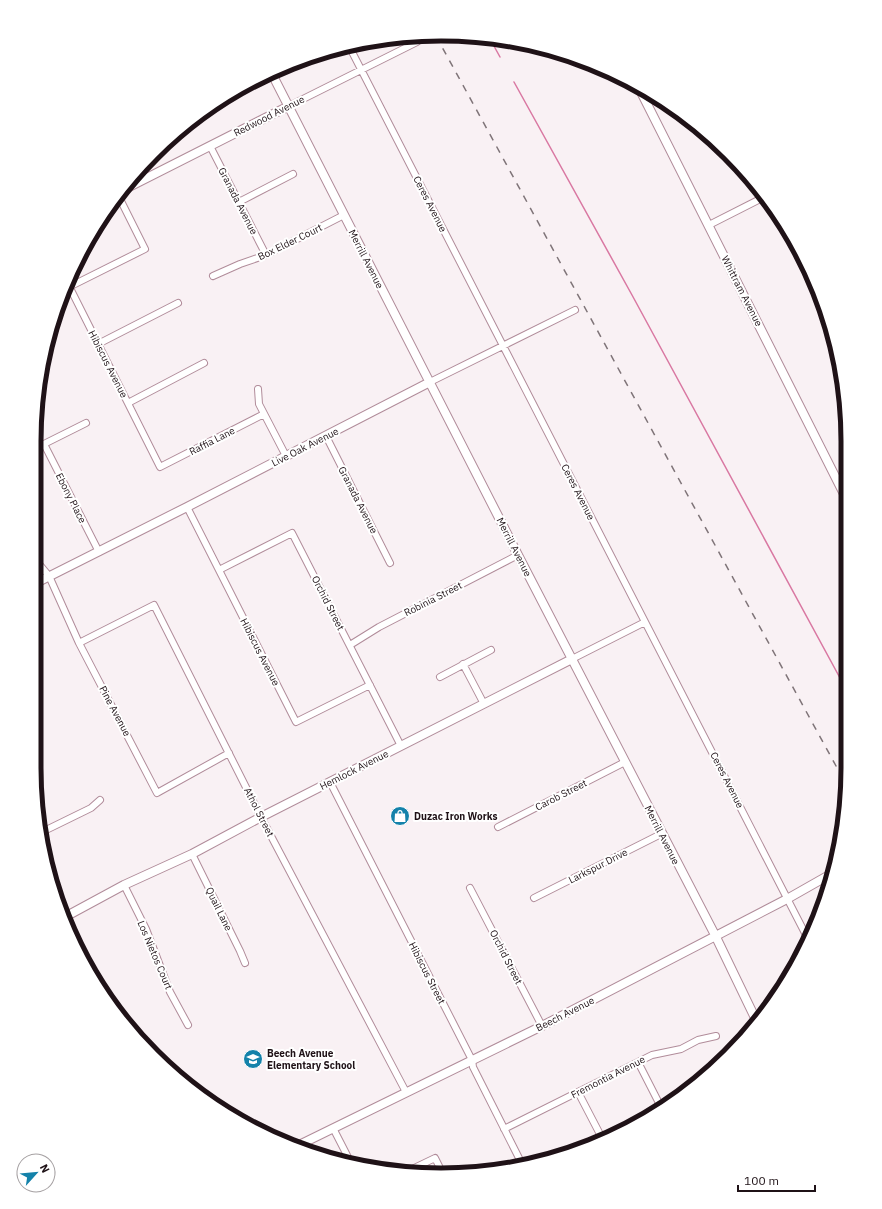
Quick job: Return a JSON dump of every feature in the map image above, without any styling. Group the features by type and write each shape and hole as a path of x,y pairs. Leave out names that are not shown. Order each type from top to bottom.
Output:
{"main road":[{"name":"Merrill Avenue","path":"274,77 661,834 715,935 754,1017"},
{"name":"Whittram Avenue","path":"643,96 841,488"},
{"name":"Redwood Avenue","path":"134,184 289,106"},
{"name":"Live Oak Avenue","path":"41,580 430,382"},
{"name":"Hemlock Avenue","path":"69,915 124,885 192,854 261,817 572,659"},
{"name":"Beech Avenue","path":"302,1143 542,1026 826,877"}],"street":[{"name":"Redwood Avenue","path":"289,106 417,42"},
{"name":"Ceres Avenue","path":"352,52 805,933"},
{"name":"Granada Avenue","path":"210,146 266,255"},
{"path":"239,202 293,174"},
{"path":"708,225 760,199"},
{"path":"74,282 145,249 121,201"},
{"name":"Box Elder Court","path":"214,276 240,264 266,255 344,215"},
{"name":"Hibiscus Avenue","path":"70,290 160,467"},
{"path":"98,344 178,303"},
{"name":"Live Oak Avenue","path":"430,382 575,310"},
{"path":"128,403 204,363"},
{"path":"258,389 259,404 286,456"},
{"name":"Raffia Lane","path":"160,467 264,414"},
{"name":"Ebony Place","path":"86,423 44,444 99,552"},
{"name":"Granada Avenue","path":"326,436 390,562"},
{"name":"Hibiscus Avenue","path":"187,507 296,722 370,685"},
{"name":"Orchid Street","path":"219,570 292,533 401,746"},
{"name":"Robinia Street","path":"350,645 379,627 518,555"},
{"name":"Pine Avenue","path":"41,566 49,576 79,643 158,793 229,753"},
{"name":"Athol Street","path":"79,643 154,605 261,817 406,1092"},
{"name":"Hemlock Avenue","path":"572,659 645,622"},
{"path":"440,676 491,650"},
{"path":"463,664 484,704"},
{"name":"Carob Street","path":"498,827 624,762"},
{"name":"Hibiscus Street","path":"330,782 472,1060 473,1067 520,1160"},
{"path":"46,830 90,808 100,800"},
{"name":"Larkspur Drive","path":"534,898 661,834"},
{"name":"Quail Lane","path":"192,854 245,963"},
{"name":"Los Nietos Court","path":"124,885 146,929 170,992 188,1025"},
{"name":"Orchid Street","path":"470,888 542,1026"},
{"name":"Fremontia Avenue","path":"504,1129 652,1055 681,1049 698,1040 716,1036"},
{"path":"638,1062 659,1103"},
{"path":"578,1092 600,1135"},
{"path":"333,1128 348,1156"},
{"path":"417,1167 435,1158 440,1168"}],"waterway":[{"path":"493,44 500,57"},
{"path":"514,82 632,295 841,680"}],"railway":[{"path":"439,41 841,775"}],"place":[{"name":"Duzac Iron Works","path":"400,816"},
{"name":"Beech Avenue Elementary School","path":"253,1059"}]}
